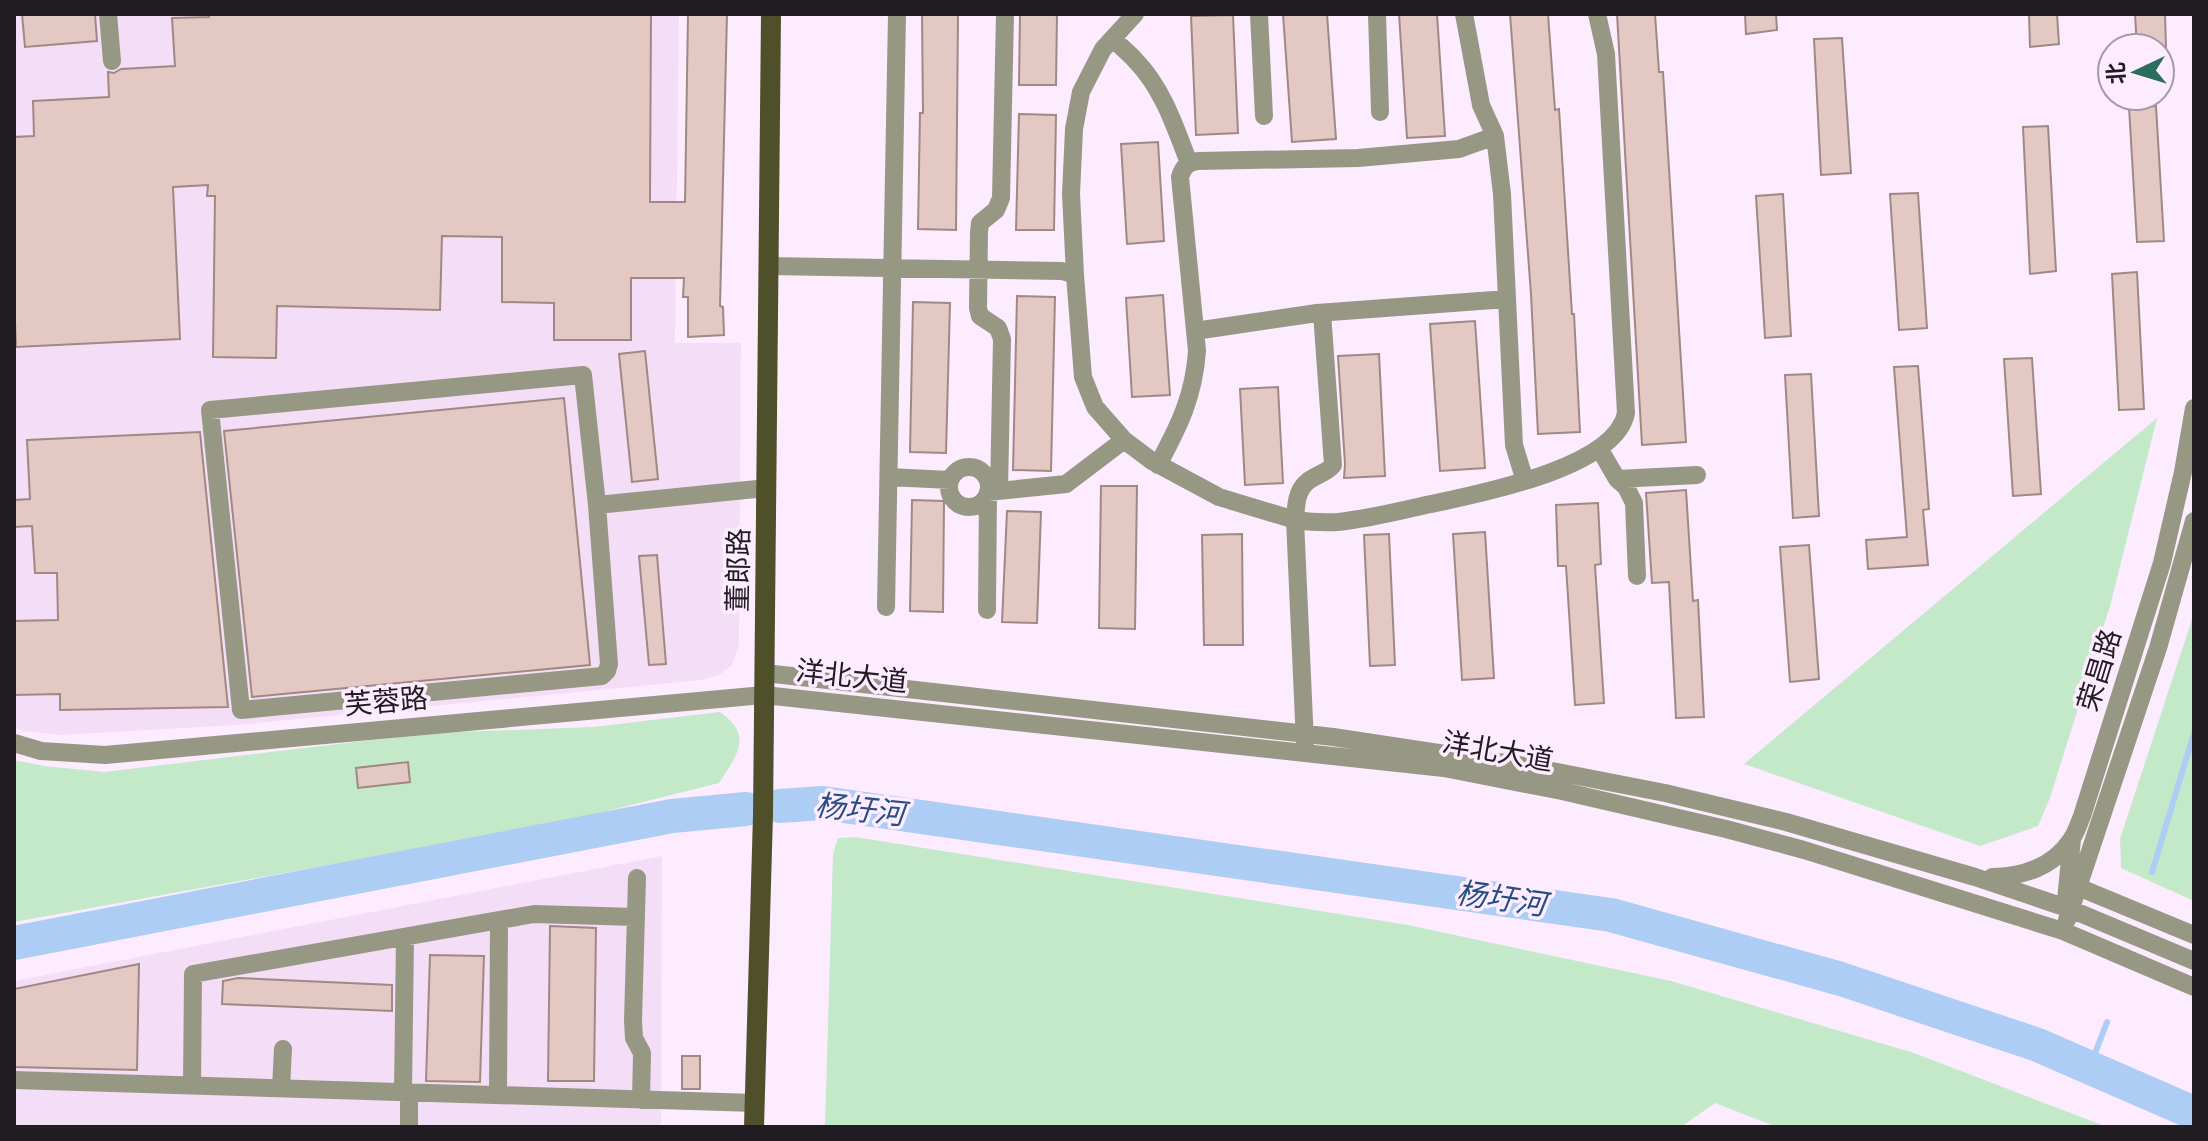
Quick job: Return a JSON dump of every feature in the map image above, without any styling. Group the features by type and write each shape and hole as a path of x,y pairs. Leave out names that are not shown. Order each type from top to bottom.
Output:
{"main road":[{"name":"董郎路","path":"754,1127 763,815 771,14"}],"street":[{"path":"108,14 112,61"},
{"path":"886,607 897,14"},
{"path":"987,610 1002,339 998,328 980,316 978,308 980,223 996,210 1001,198 1005,14"},
{"path":"1135,14 1103,49 1081,92 1074,129 1071,194 1083,377 1095,407 1124,440 1158,465 1219,497 1295,520 1316,522 1358,519 1508,488 1590,455 1624,424 1626,413 1606,54 1597,14"},
{"path":"1259,14 1264,116"},
{"path":"1377,14 1380,112"},
{"path":"1464,14 1481,105 1495,136 1502,194 1514,445 1525,481"},
{"path":"1113,39 1153,81 1189,163"},
{"path":"1158,465 1189,401 1196,372 1197,351 1180,177 1183,168 1198,161 1345,158 1430,152 1459,149 1495,136"},
{"path":"768,266 1062,271 1075,275"},
{"path":"1195,331 1322,313 1507,299"},
{"path":"1306,754 1295,520 1298,495 1306,482 1328,472 1333,465 1322,313"},
{"path":"583,375 597,505 609,664 602,676 241,710 210,410 583,375"},
{"name":"荣昌路","path":"1975,877 2014,877 2036,870 2072,839 2162,563 2194,408"},
{"path":"994,491 987,479 973,467 961,469 950,480 952,497 962,505 975,506 994,491 1066,484 1124,440"},
{"path":"1599,448 1634,503 1637,576"},
{"path":"1617,479 1697,475"},
{"path":"889,477 950,480"},
{"path":"597,505 766,488"},
{"name":"荣昌路","path":"2063,931 2068,908 2078,887 2162,635 2194,521"},
{"name":"洋北大道","path":"765,673 1305,733 1526,766 1665,793 1786,822 1975,877 2068,908 2194,961"},
{"name":"洋北大道","path":"764,695 1444,768 1562,791 1804,850 2063,931 2194,987"},
{"name":"芙蓉路","path":"14,743 41,751 105,755 764,695"},
{"path":"2068,908 2072,839"},
{"path":"637,878 633,1021 634,1038 642,1053 641,1100"},
{"path":"2078,887 2194,935"},
{"path":"192,1085 193,974 534,914 636,917"},
{"path":"498,1095 499,920"},
{"path":"405,937 409,1127"},
{"path":"281,1088 283,1049"},
{"path":"14,1080 755,1103"}],"shaded area":[{"path":"14,14 679,14 675,343 741,343 739,645 732,665 719,675 701,680 237,725 60,735 14,727"},
{"path":"662,856 661,1127 14,1127 14,981"}],"green space":[{"path":"2157,418 2110,606 2050,798 2038,826 1980,846 1744,764"},
{"path":"2194,613 2194,901 2121,868 2120,839"},
{"path":"720,712 737,729 739,746 719,783 559,823 14,922 14,760 104,772 431,733 593,727"},
{"path":"855,837 1408,925 1671,981 1914,1053 2107,1127 1777,1127 1715,1103 1681,1127 825,1127 833,854 838,838"}],"building":[{"path":"22,14 95,14 97,41 25,47"},
{"path":"209,14 651,14 650,202 685,202 688,14 727,14 720,306 723,307 724,335 688,337 688,297 683,297 684,278 631,278 631,340 554,340 554,303 502,302 502,237 442,236 440,310 277,306 276,358 213,357 215,196 207,196 208,185 173,187 180,339 16,347 14,137 34,136 33,101 109,97 108,72 175,66 172,18 209,17"},
{"path":"922,14 958,14 956,230 918,229 920,113 923,113"},
{"path":"1020,14 1057,14 1056,85 1019,85"},
{"path":"1283,14 1327,14 1336,139 1292,142"},
{"path":"1399,14 1437,14 1445,136 1407,138"},
{"path":"1510,14 1548,14 1555,110 1559,109 1580,432 1538,434"},
{"path":"1617,14 1655,14 1659,72 1663,72 1686,442 1642,445"},
{"path":"1745,14 1776,14 1777,30 1746,34"},
{"path":"2029,14 2057,14 2059,44 2030,47"},
{"path":"2135,14 2165,14 2166,32 2136,32"},
{"path":"1233,15 1238,133 1196,135 1191,16"},
{"path":"1842,38 1851,173 1821,175 1814,39"},
{"path":"2129,112 2156,112 2164,241 2137,242"},
{"path":"1019,114 1056,115 1054,230 1016,230"},
{"path":"2048,126 2056,271 2030,274 2023,127"},
{"path":"1158,142 1164,241 1127,244 1121,144"},
{"path":"1918,193 1927,328 1899,330 1890,194"},
{"path":"1783,194 1791,336 1765,338 1756,196"},
{"path":"2137,272 2144,409 2119,410 2112,274"},
{"path":"1163,295 1170,395 1132,397 1126,298"},
{"path":"1017,296 1055,297 1051,471 1013,470"},
{"path":"913,302 950,303 946,453 910,452"},
{"path":"1475,321 1485,468 1440,471 1430,324"},
{"path":"645,351 658,479 632,482 619,354"},
{"path":"1379,354 1385,476 1344,478 1338,356"},
{"path":"2032,358 2041,494 2013,496 2004,359"},
{"path":"1918,366 1929,509 1923,510 1928,565 1868,569 1866,540 1907,537 1894,367"},
{"path":"1811,374 1819,516 1793,518 1785,375"},
{"path":"1278,387 1283,483 1245,485 1240,389"},
{"path":"564,398 590,665 252,697 224,431"},
{"path":"200,432 228,707 60,710 60,694 14,695 14,621 58,620 57,573 35,573 32,526 14,527 14,500 30,499 27,440"},
{"path":"1101,486 1137,486 1135,629 1099,628"},
{"path":"1686,490 1693,601 1698,600 1704,717 1676,718 1669,582 1652,583 1646,493"},
{"path":"912,500 944,501 943,612 910,611"},
{"path":"1598,503 1601,564 1595,565 1604,703 1575,705 1566,566 1558,566 1556,505"},
{"path":"1007,511 1041,512 1037,623 1002,622"},
{"path":"1485,532 1494,678 1462,680 1453,534"},
{"path":"1242,534 1243,645 1204,645 1202,535"},
{"path":"1389,534 1395,665 1370,666 1364,535"},
{"path":"1809,545 1819,679 1790,682 1780,547"},
{"path":"657,555 666,664 649,665 639,556"},
{"path":"408,762 410,782 358,788 356,768"},
{"path":"550,926 596,928 594,1081 548,1081"},
{"path":"430,955 484,956 480,1082 426,1081"},
{"path":"139,964 137,1070 14,1067 14,989"},
{"path":"238,978 392,985 392,1011 222,1004 223,981"},
{"path":"682,1056 700,1056 700,1089 682,1089"}],"waterway":[{"path":"2152,872 2194,733"},
{"name":"杨圩河","path":"780,806 823,803 1611,915 1841,979 2038,1045 2194,1113"},
{"path":"14,943 672,816 746,809"},
{"path":"2089,1069 2107,1022"}]}
